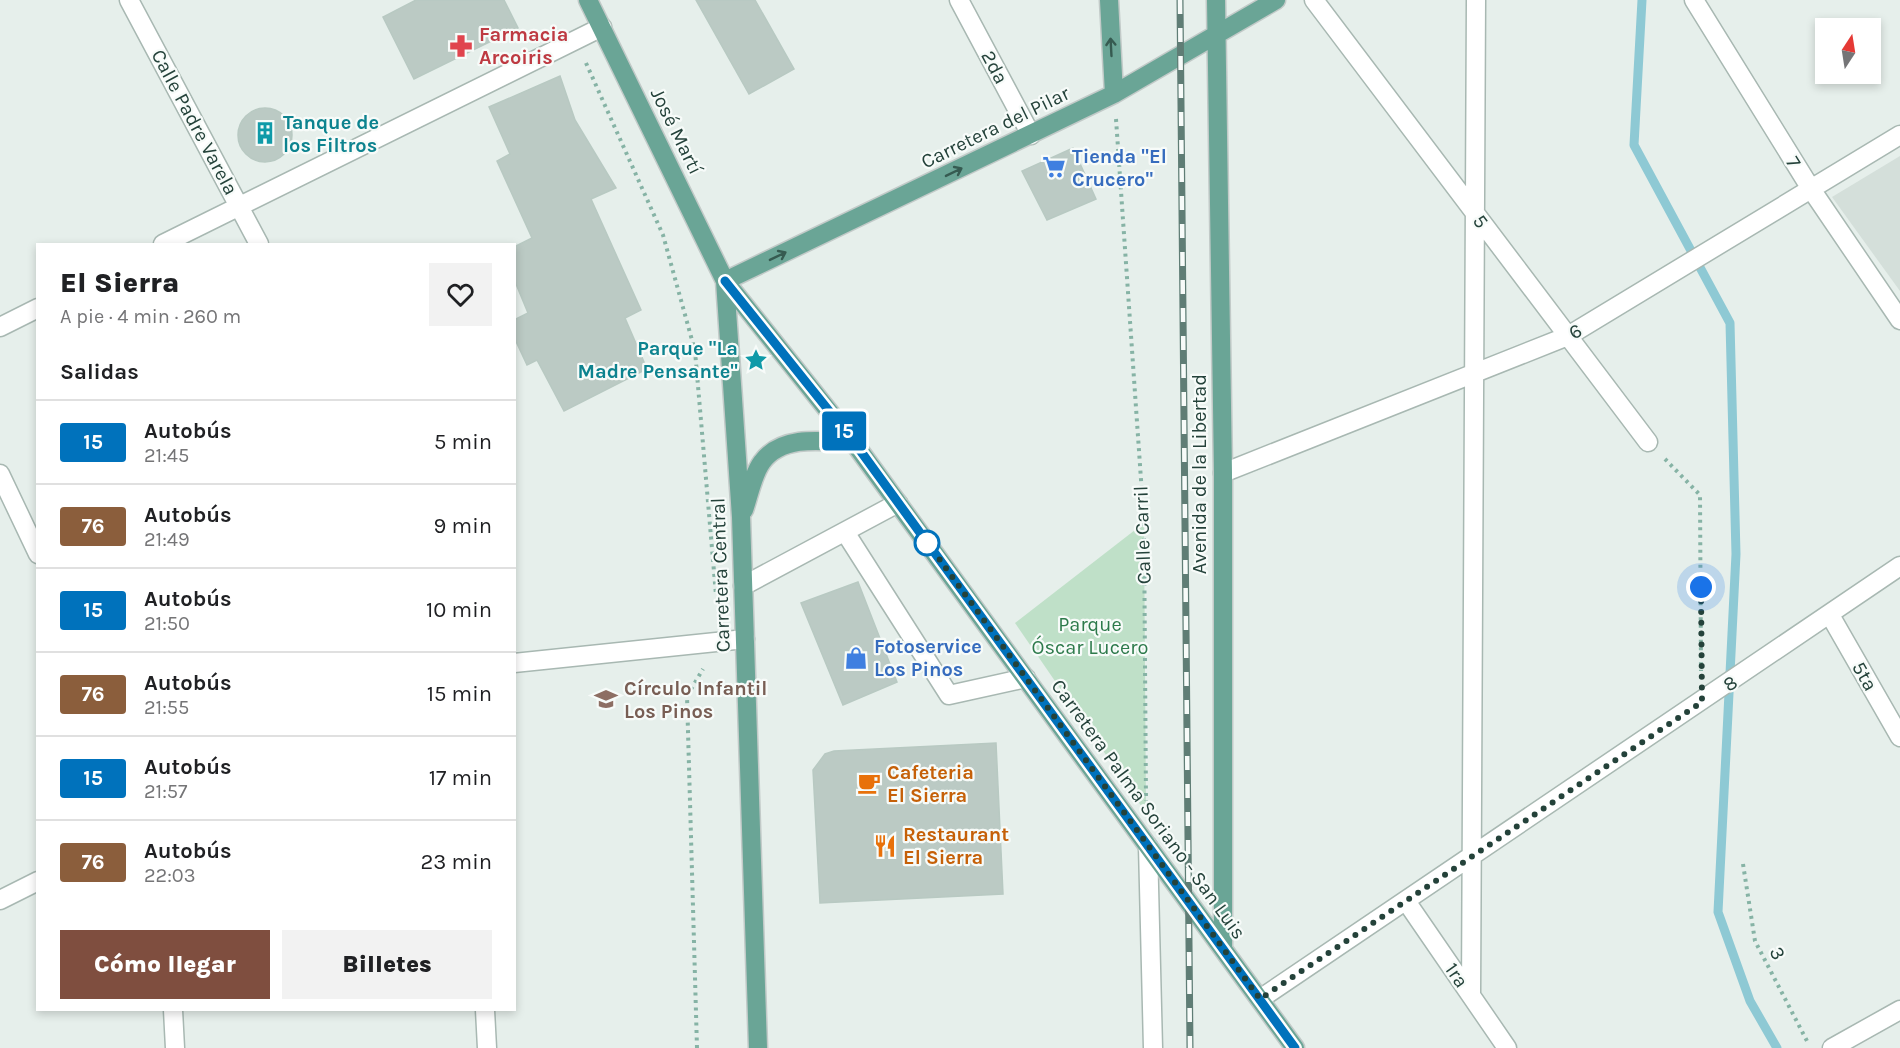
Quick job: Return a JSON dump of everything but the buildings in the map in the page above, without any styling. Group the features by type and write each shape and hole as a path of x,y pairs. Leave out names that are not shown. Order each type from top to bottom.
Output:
{"main road":[{"name":"José Martí","path":"588,0 725,281"},
{"path":"1109,0 1114,94"},
{"name":"Avenida de la Libertad","path":"1216,0 1223,473 1223,948"},
{"name":"Carretera del Pilar","path":"725,281 1114,94 1276,0"},
{"name":"Carretera Palma Soriano - San Luis","path":"725,281 854,442 1295,1048"},
{"name":"Carretera Central","path":"725,281 741,517 758,1048"},
{"path":"741,517 762,462 784,444 816,440 854,442"}],"street":[{"name":"Calle Padre Varela","path":"129,0 258,243"},
{"name":"2da","path":"959,0 1031,135"},
{"name":"5","path":"1314,0 1648,441"},
{"path":"1471,995 1476,0"},
{"name":"7","path":"1694,0 1811,189 1900,320"},
{"path":"165,243 602,27"},
{"name":"6","path":"1223,473 1568,336 1900,135"},
{"path":"0,327 36,309"},
{"path":"0,474 36,550"},
{"path":"743,586 898,503"},
{"path":"845,532 949,695 1026,678"},
{"name":"8","path":"1260,999 1900,566"},
{"name":"5ta","path":"1830,615 1900,737"},
{"path":"516,663 745,639"},
{"path":"1148,846 1153,1048"},
{"path":"0,900 36,882"},
{"name":"1ra","path":"1406,901 1507,1048"},
{"path":"1832,1048 1900,1010"},
{"path":"173,1011 175,1048"},
{"path":"485,1011 487,1048"}],"path":[{"path":"578,39 663,235 694,351 720,642 687,696 697,1048"},
{"name":"Calle Carril","path":"1114,94 1144,523 1148,846"},
{"path":"1648,441 1700,495 1702,702"},
{"name":"3","path":"1743,864 1755,941 1811,1048"}],"shaded area":[{"path":"1900,156 1900,291 1832,197"}],"green space":[{"name":"Parque Óscar Lucero","path":"1144,523 1146,813 1015,623"}],"waterway":[{"path":"1642,0 1634,145 1730,323 1736,554 1718,912 1750,1001 1777,1048"}],"railway":[{"path":"1180,0 1190,1048"}],"bus line":[{"name":"15","path":"725,281 854,442 1295,1048"}],"place":[{"name":"Farmacia Arcoiris","path":"461,46"},
{"name":"Tanque de los Filtros","path":"265,133"},
{"name":"Tienda \"El Crucero\"","path":"1054,167"},
{"name":"Parque \"La Madre Pensante\"","path":"756,360"},
{"name":"Fotoservice Los Pinos","path":"856,658"},
{"name":"Círculo Infantil Los Pinos","path":"606,699"},
{"name":"Cafeteria El Sierra","path":"869,783"},
{"name":"Restaurant El Sierra","path":"885,846"}],"route":[{"path":"927,543 924,538 1260,999 1702,702 1701,587"}]}
